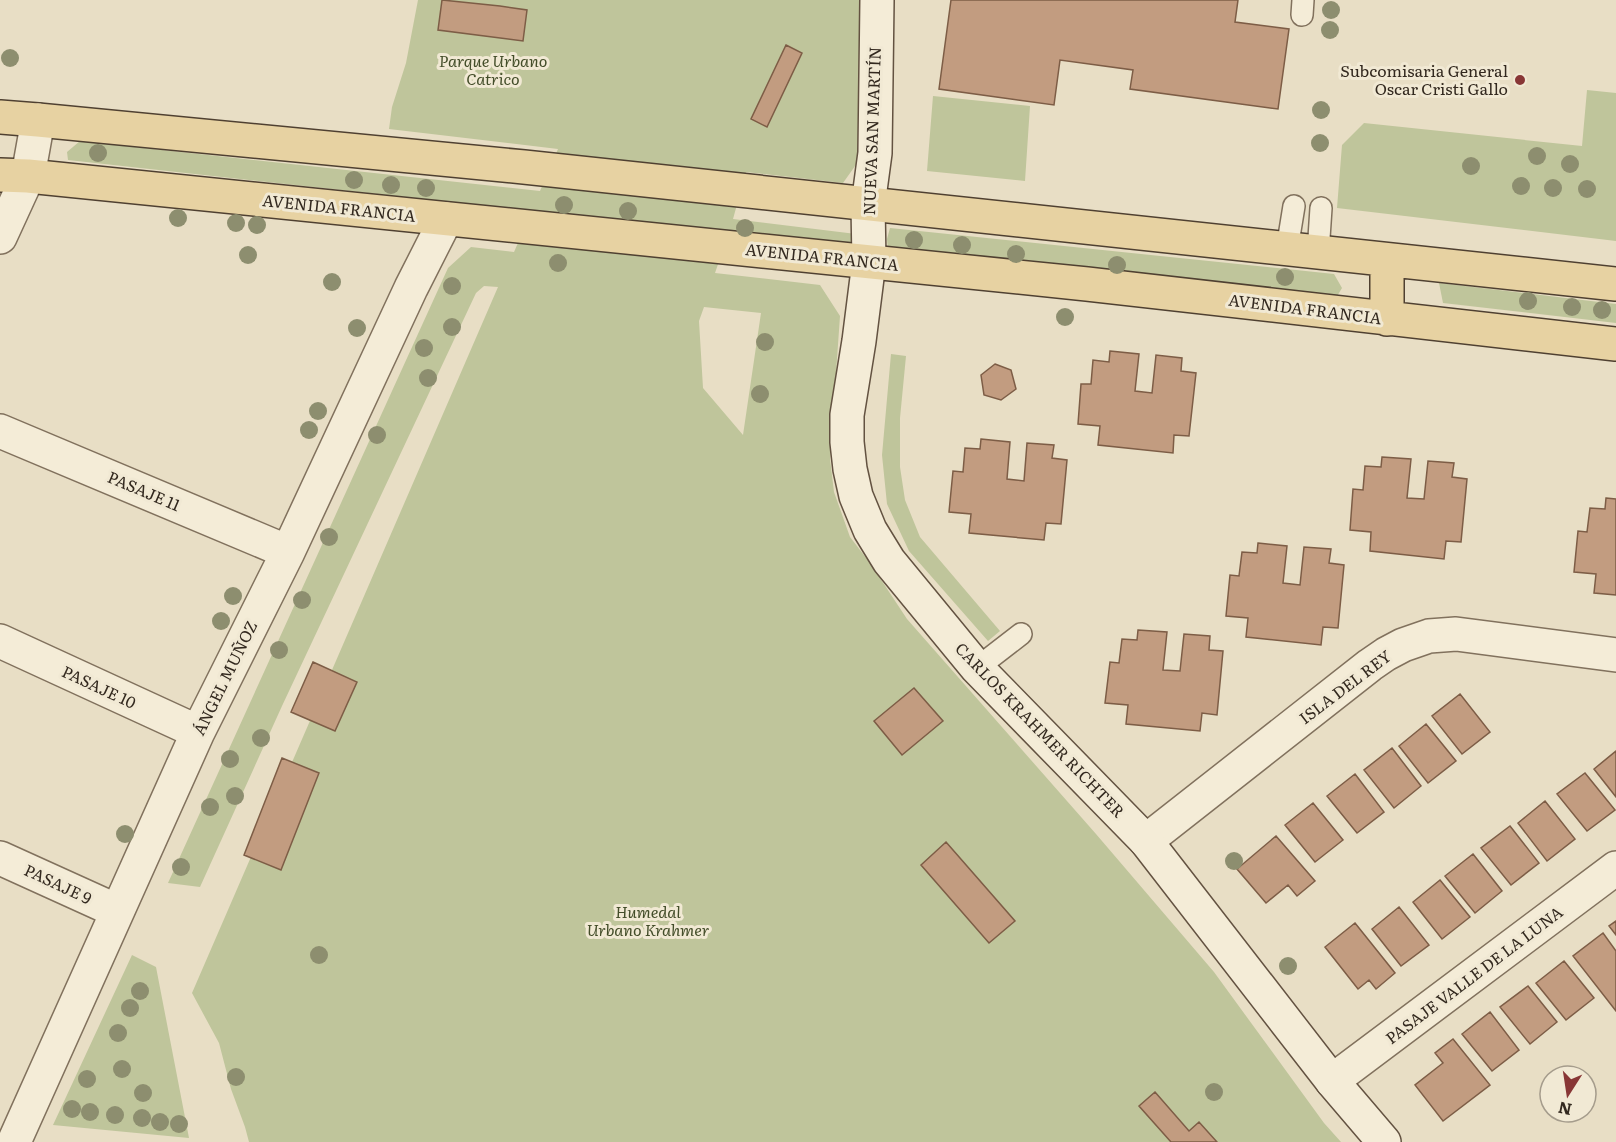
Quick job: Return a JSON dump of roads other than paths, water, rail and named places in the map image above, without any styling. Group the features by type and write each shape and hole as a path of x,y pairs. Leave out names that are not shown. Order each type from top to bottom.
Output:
{"main road":[{"path":"0,117 524,167 1616,284"},
{"name":"AVENIDA FRANCIA","path":"14,175 1087,284 1616,344"},
{"path":"1387,261 1387,319"}],"street":[{"name":"NUEVA SAN MARTÍN","path":"869,262 868,205 875,153 877,0"},
{"path":"0,237 14,175 38,120"},
{"name":"ÁNGEL MUÑOZ","path":"13,1142 198,732 288,552 411,288 446,219"},
{"name":"CARLOS KRAHMER RICHTER","path":"869,262 860,341 847,415 850,469 856,496 870,530 889,561 977,668 1146,841 1332,1082 1384,1142"},
{"name":"PASAJE 11","path":"0,431 288,552"},
{"name":"ISLA DEL REY","path":"1146,841 1370,665 1403,645 1429,636 1456,634 1616,656"},
{"name":"PASAJE 10","path":"0,641 198,732"},
{"name":"PASAJE 9","path":"0,858 117,911"},
{"name":"PASAJE VALLE DE LA LUNA","path":"1332,1082 1616,868"},
{"path":"0,1141 13,1142"}],"lane":[{"path":"1294,206 1302,251"},
{"path":"1302,251 1321,208"},
{"path":"977,668 1021,634"}],"place":[{"name":"Subcomisaria General Oscar Cristi Gallo","path":"1520,80"}],"park label":[{"name":"Parque Urbano Catrico","path":"493,70"},
{"name":"Humedal Urbano Krahmer","path":"648,921"}]}
